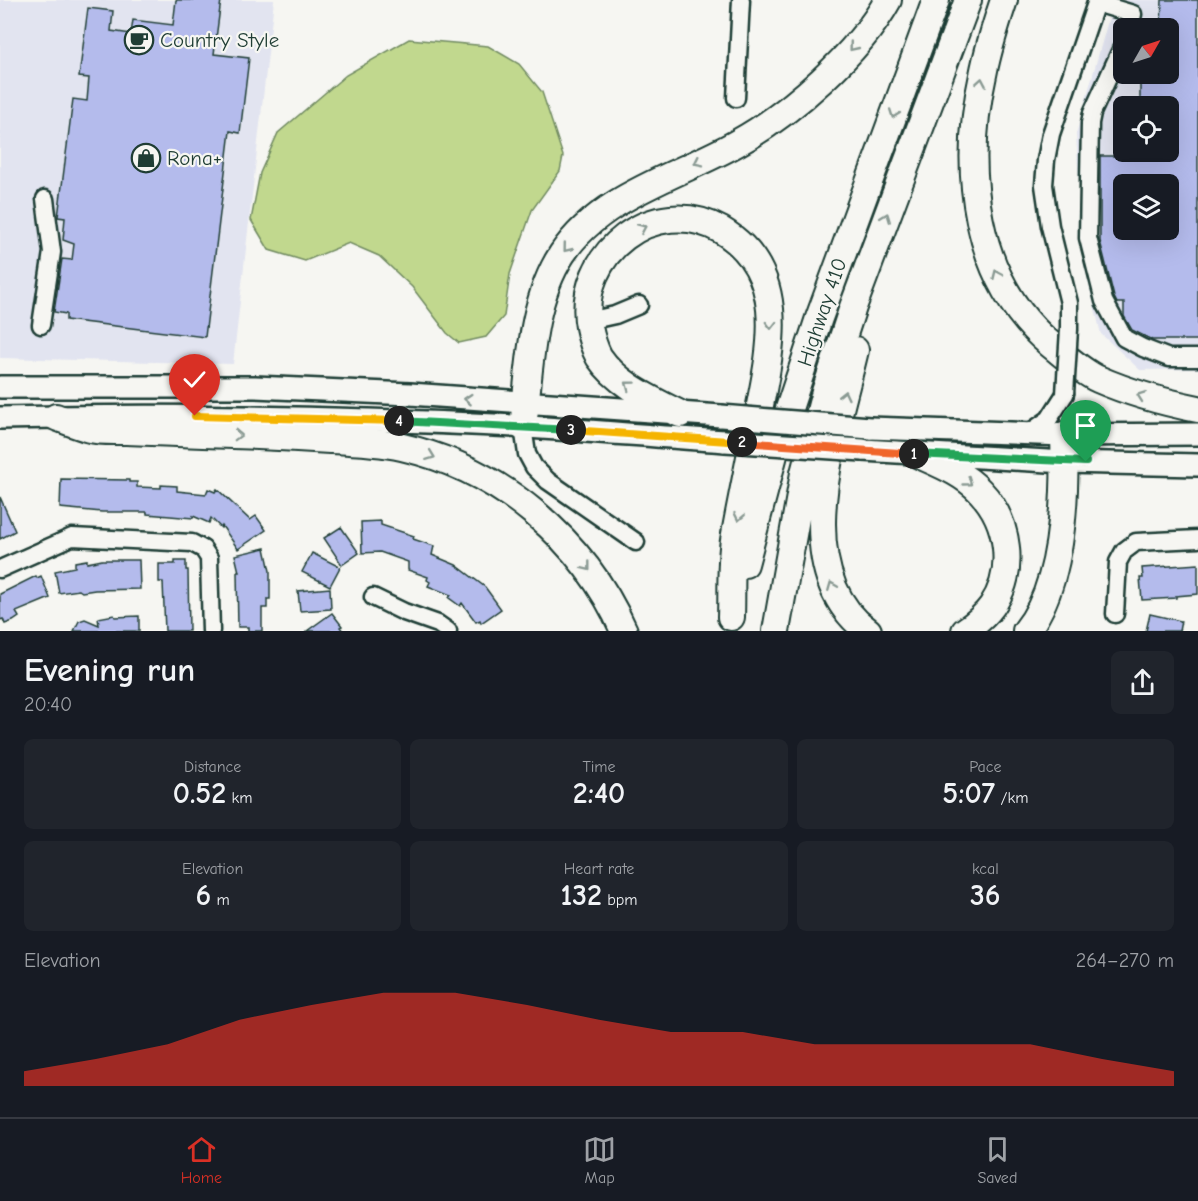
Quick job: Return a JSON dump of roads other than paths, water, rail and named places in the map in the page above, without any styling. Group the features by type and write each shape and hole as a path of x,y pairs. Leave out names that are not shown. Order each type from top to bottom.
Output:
{"highway":[{"path":"525,415 539,307 550,277 562,254 572,242 588,225 610,208 737,143 773,121 808,93 850,52 888,0"},
{"name":"Highway 410","path":"730,624 775,451 815,329 936,0"},
{"name":"Highway 410","path":"776,631 804,473 825,392 866,272 968,0"},
{"path":"1004,0 982,74 976,114 974,151 976,195 981,227 998,278 1013,304 1034,330 1067,358 1096,378 1148,399 1198,409"},
{"path":"680,414 636,391 613,373 598,355 588,321 589,292 603,259 620,240 637,229 671,219 688,219 711,225 738,242 752,258 762,277 772,318 770,356 734,543 730,624"},
{"path":"866,272 868,292 826,476 822,536 824,561 835,594 844,609 868,631"},
{"path":"56,417 92,430 270,436 399,446 424,452 467,469 522,503 546,522 566,541 599,583 614,607 624,631"},
{"path":"1026,631 1043,603 1055,572 1060,540 1065,462 1064,435"},
{"path":"917,454 951,470 979,490 994,510 1004,534 1007,565 999,592 993,605 982,618 965,631"}],"main road":[{"path":"0,387 255,387 410,394 525,415 725,441 1065,462 1198,465"},
{"path":"0,418 680,414 870,428 1064,435 1198,434"}],"street":[{"path":"736,98 741,0"},
{"path":"1064,435 1070,329 1068,303 1050,226 1044,184 1046,160 1051,134 1096,2 1133,14 1132,18"},
{"path":"1113,67 1090,123 1088,237 1104,301 1124,338 1169,358 1198,358"},
{"path":"41,325 52,252 45,199"},
{"path":"588,321 615,315 639,305"},
{"path":"1029,433 1049,419 1065,394"},
{"path":"525,415 527,454 534,466 548,481 636,542"},
{"path":"0,569 72,537 192,543 203,549 209,558 211,631"},
{"path":"1115,614 1118,562 1124,551 1136,542 1198,539"},
{"path":"373,597 404,612 438,624 448,631"}],"place":[{"name":"Country Style","path":"139,40"},
{"name":"Rona+","path":"146,158"}]}
